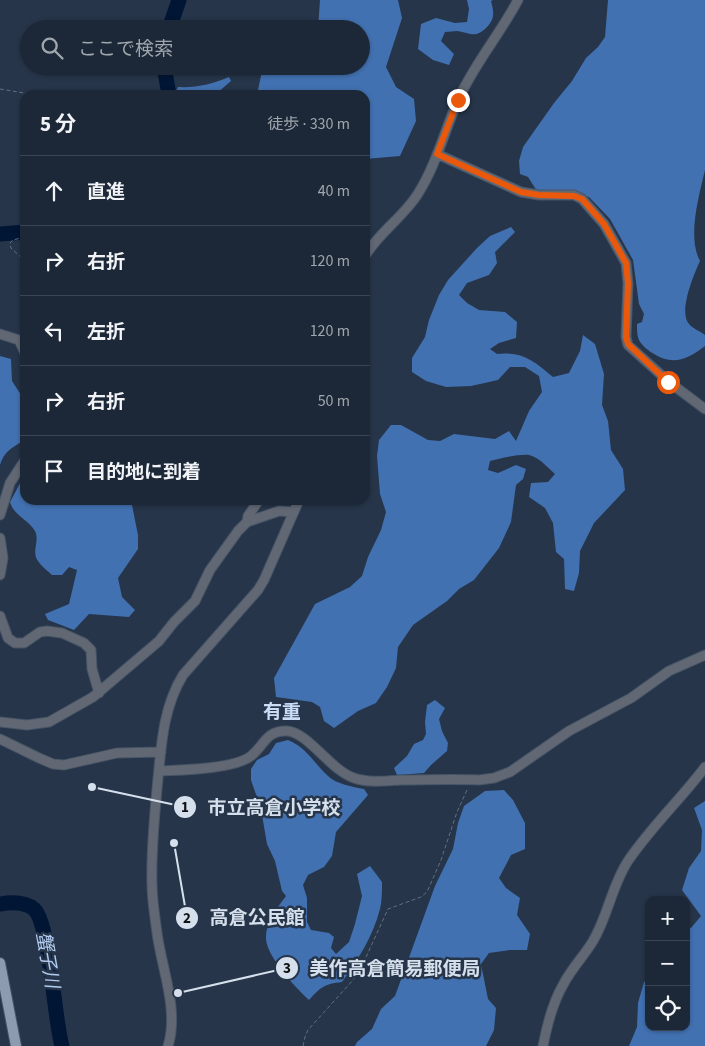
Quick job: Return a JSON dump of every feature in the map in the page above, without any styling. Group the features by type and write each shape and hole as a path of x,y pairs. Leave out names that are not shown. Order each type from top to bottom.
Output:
{"main road":[{"path":"0,963 16,1046"}],"street":[{"path":"370,250 409,208 429,176 458,100 471,75 518,0"},
{"path":"437,154 521,192 539,195 574,196 582,199 604,224 626,263 628,283 626,337 628,344 668,382 705,409"},
{"path":"0,334 19,340 20,342"},
{"path":"0,515 10,483 20,468"},
{"path":"247,522 248,516 256,505"},
{"path":"168,1046 172,1024 172,1009 160,953 152,886 153,833 166,716 175,688 183,675 258,590 298,505"},
{"path":"0,722 27,725 49,722 99,693 158,641 196,601 210,570 238,531 247,522 279,511 294,512"},
{"path":"0,538 4,558 0,575"},
{"path":"0,616 8,638 14,643 24,643 40,632 47,631 62,632 84,642 91,650 92,669 99,693"},
{"path":"159,771 243,761 251,756 271,734 286,731 299,736 330,764 354,778 366,780 470,780 494,778 510,772 569,730 630,698 670,671 705,655"},
{"path":"0,739 53,764 64,765 117,753 161,752"},
{"path":"543,1046 556,999 564,983 597,934 627,862 705,767"}],"path":[{"path":"0,89 20,92"},
{"path":"20,238 10,243 11,248 20,256"},
{"path":"303,1046 308,1030 353,980 362,966 388,909 421,897 427,892 441,860 470,780"}],"shaded area":[{"path":"320,0 398,0 402,18 386,67 396,87 414,99 416,121 400,156 370,159 370,90 258,90 261,75 370,75 370,20 319,20"},
{"path":"467,0 493,0 491,1 493,18 483,31 476,34 457,31 445,32 441,41 454,54 449,65 433,60 418,49 421,24 436,18 455,23 467,22 469,9"},
{"path":"608,0 705,0 705,170 697,204 694,229 696,251 700,261 688,293 685,311 689,324 705,335 705,346 693,354 680,359 668,360 661,358 648,350 639,340 637,324 642,322 644,314 639,304 633,260 610,219 589,197 578,194 537,191 528,177 520,174 519,161 523,147 572,81 586,58 598,47 605,37"},
{"path":"229,77 231,81 220,90 176,90 178,87 192,87 217,82"},
{"path":"511,227 515,232 495,252 497,263 489,275 467,283 459,295 467,303 479,310 505,312 517,322 516,338 499,343 490,349 497,354 514,354 527,358 553,377 569,373 580,351 583,335 595,344 604,374 602,405 608,421 611,450 623,469 625,490 594,523 580,551 579,573 574,591 565,589 564,559 556,552 553,523 545,508 529,497 531,483 548,482 555,474 540,460 529,455 490,461 488,470 498,473 516,465 526,469 523,479 516,485 511,522 499,548 474,580 459,589 447,601 413,625 398,647 396,668 387,687 376,703 358,711 334,728 324,721 320,707 312,702 276,697 274,678 315,604 350,587 362,576 368,557 381,530 386,512 380,494 377,456 379,440 391,425 401,425 428,440 440,441 454,434 495,439 509,431 516,441 529,411 542,392 539,376 525,367 510,367 498,380 471,386 446,387 426,381 412,372 412,358 425,337 429,320 439,295 448,280 490,236"},
{"path":"0,356 11,359 12,381 20,393 20,443 6,454 0,465"},
{"path":"20,483 20,505 132,505 138,535 138,549 118,578 122,597 135,610 129,617 89,614 74,630 48,620 45,614 69,604 77,570 69,567 62,575 52,575 41,565 35,554 37,539 35,531 15,511 10,502"},
{"path":"435,700 445,708 439,719 448,743 447,751 424,773 397,775 394,768 407,756 414,744 423,740 426,734 427,705"},
{"path":"288,740 305,751 331,779 345,785 364,789 368,795 336,832 332,856 324,867 308,875 303,885 307,898 307,922 311,930 329,933 334,937 331,948 336,954 349,942 355,924 362,896 357,874 370,866 382,882 381,903 377,919 359,956 342,982 323,987 309,1000 283,972 271,954 266,939 267,927 275,911 286,896 282,891 275,861 267,844 261,809 251,780 251,769 257,760 269,754 276,743"},
{"path":"504,790 513,800 525,823 525,849 511,855 499,878 506,888 520,898 517,915 530,934 527,950 489,953 481,964 488,999 496,1008 494,1030 486,1046 355,1046 372,1029 381,1009 395,996 435,886 453,849 458,823 464,806 485,791"},
{"path":"705,801 705,1046 629,1046 637,1027 638,1003 645,982 645,1031 690,1031 690,928 701,916 690,901 690,896 686,896 682,890 689,868 701,851 702,830 694,808"}],"waterway":[{"path":"172,20 179,0"},
{"path":"166,75 168,90"},
{"path":"0,234 20,232"},
{"name":"蟹子川","path":"0,904 22,903 34,909 39,918 48,952 62,1046"}],"place":[{"name":"市立高倉小学校","path":"92,787"},
{"name":"高倉公民館","path":"174,843"},
{"name":"美作高倉簡易郵便局","path":"178,993"}],"district":[{"name":"有重","path":"282,712"}],"route":[{"path":"458,100 437,154 521,192 539,195 566,195 582,199 604,224 626,263 628,283 626,337 628,344 668,382"}]}
